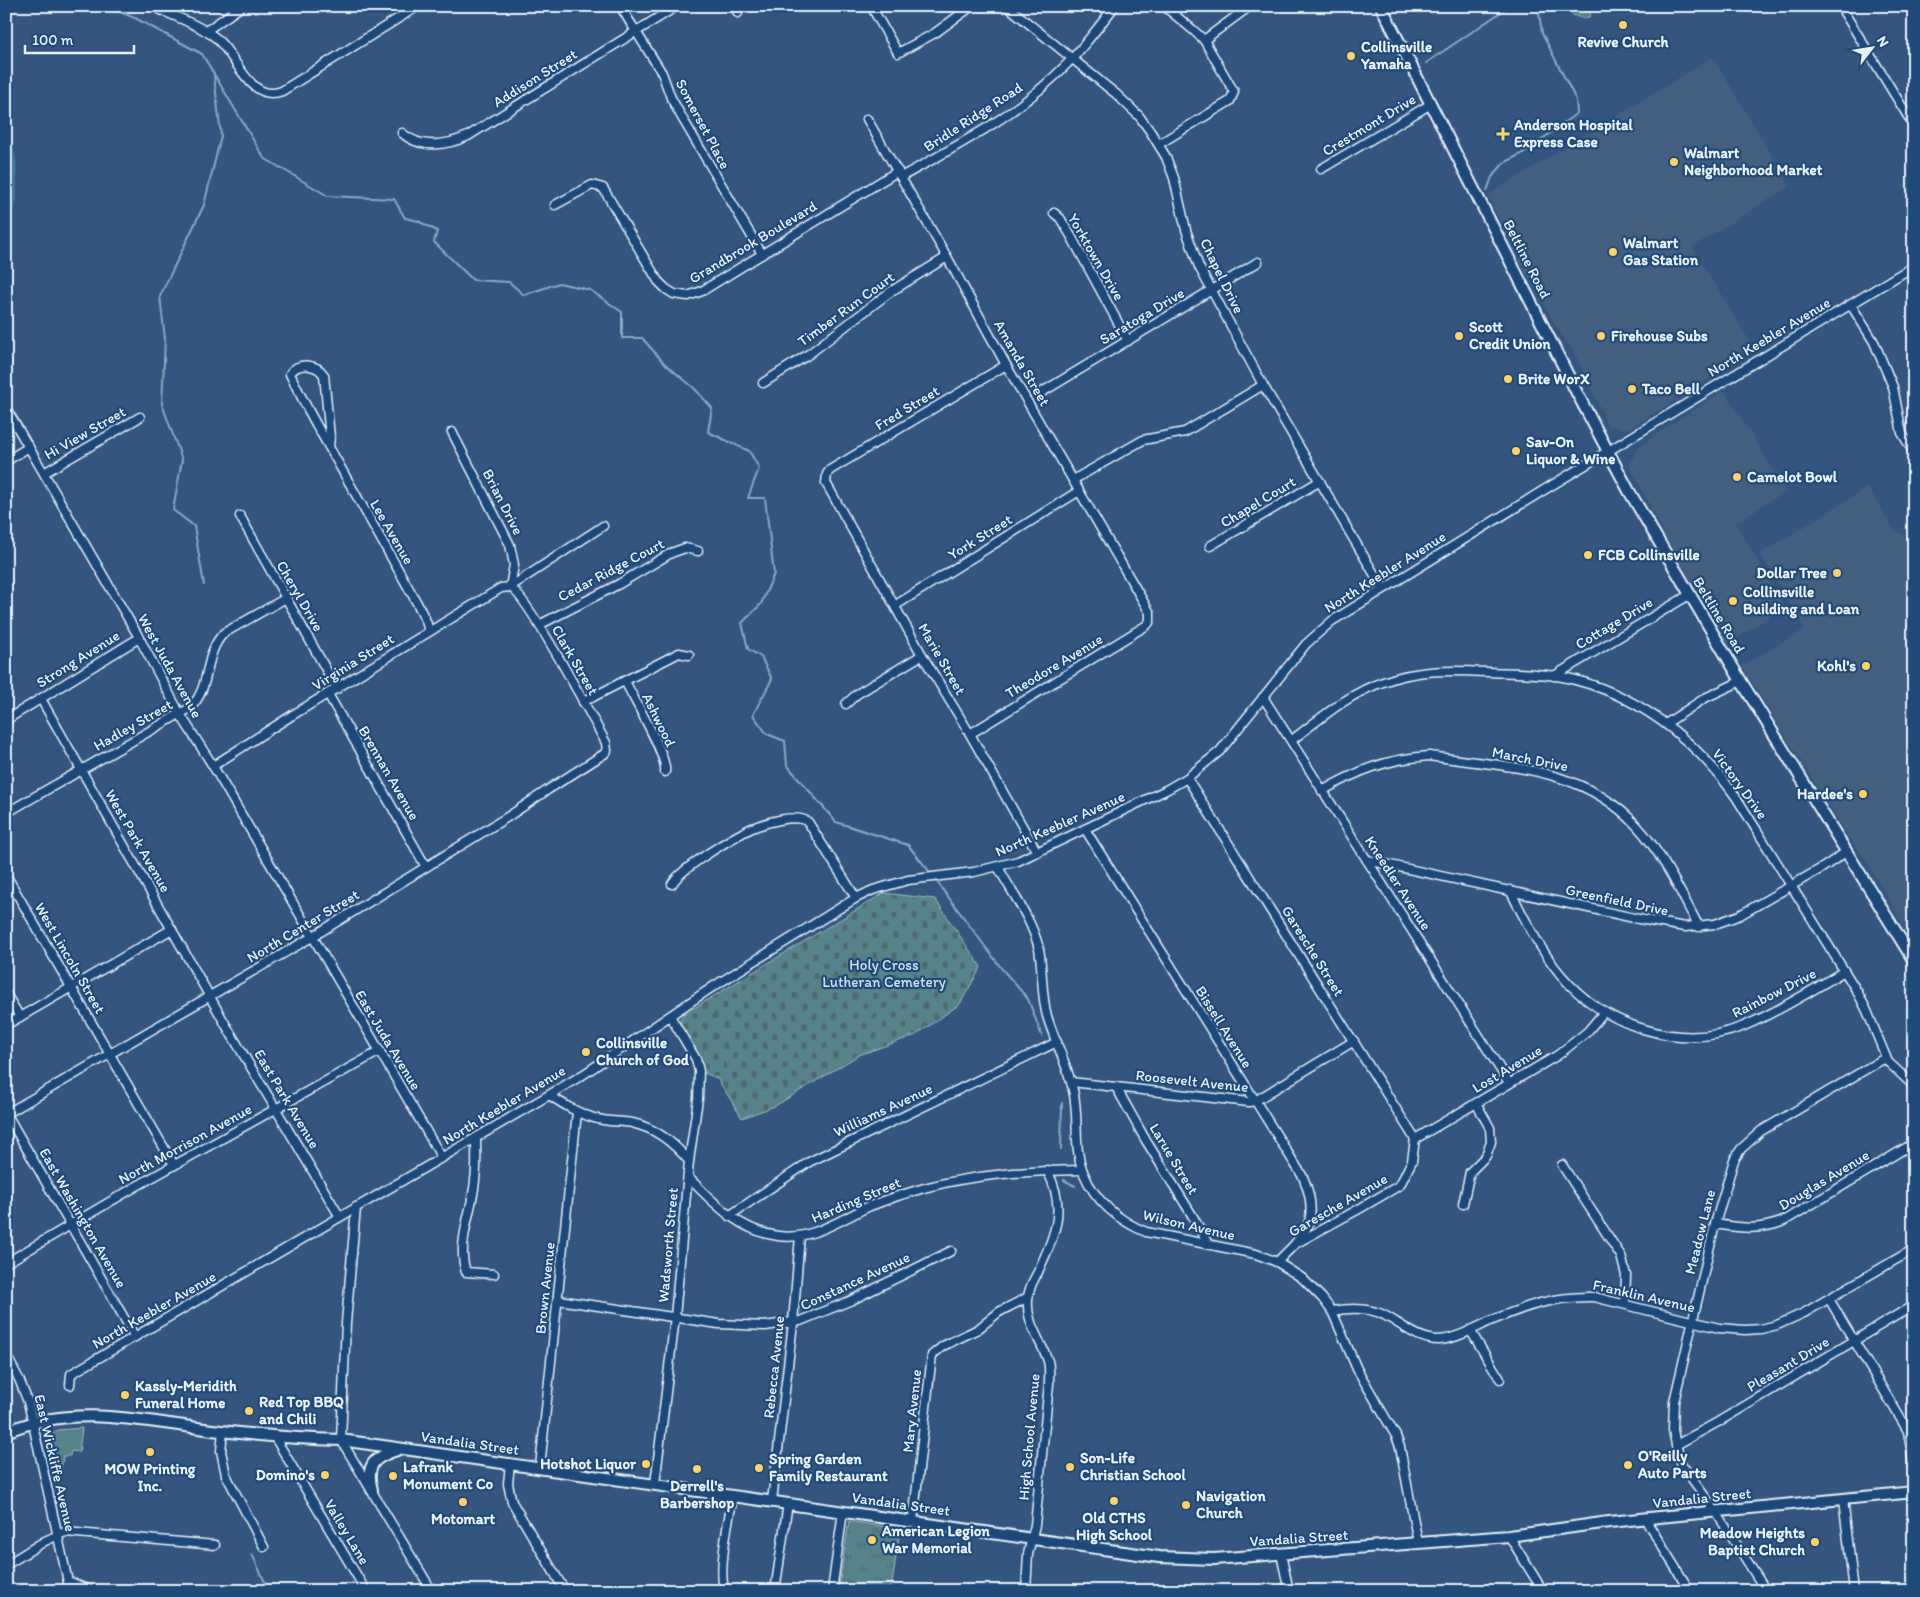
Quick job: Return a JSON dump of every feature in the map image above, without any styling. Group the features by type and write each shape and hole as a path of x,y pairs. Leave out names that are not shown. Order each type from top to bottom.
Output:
{"main road":[{"name":"Beltline Road","path":"1381,6 1607,451 1689,595 1914,961"},
{"name":"Vandalia Street","path":"6,1432 33,1422 57,1417 88,1416 223,1432 341,1440 1159,1557 1187,1559 1214,1559 1508,1536 1645,1519 1914,1492"},
{"path":"372,1490 368,1478 370,1467 377,1459 388,1452 400,1449"}],"street":[{"path":"152,6 206,31 224,45 253,86 262,92 276,94 418,6"},
{"path":"206,31 242,6"},
{"name":"Somerset Place","path":"620,6 662,73 671,98 762,254"},
{"name":"Addison Street","path":"402,133 417,142 428,144 454,143 677,6"},
{"path":"871,6 898,53 935,33 972,6"},
{"name":"Chapel Drive","path":"1008,6 1124,101 1139,116 1159,144 1174,178 1192,250 1211,290 1383,589"},
{"name":"Bridle Ridge Road","path":"899,174 995,123 1042,87 1072,58 1115,6"},
{"path":"1159,144 1230,101 1234,96 1232,87 1204,40 1164,6"},
{"path":"1204,40 1250,6"},
{"path":"1840,6 1914,126"},
{"name":"Crestmont Drive","path":"1321,169 1431,104"},
{"name":"Amanda Street","path":"867,120 1148,610 1150,621"},
{"name":"Grandbrook Boulevard","path":"555,205 592,185 603,188 658,281 674,294 688,296 695,294 899,174"},
{"name":"Yorktown Drive","path":"1054,214 1060,218 1071,236 1128,341"},
{"name":"Timber Run Court","path":"763,383 822,345 890,292 946,257"},
{"name":"Saratoga Drive","path":"1039,394 1258,262"},
{"name":"North Keebler Avenue","path":"70,1385 71,1374 549,1095 711,988 856,898 873,890 908,880 974,872 998,867 1037,852 1187,778 1220,751 1306,644 1340,615 1914,266"},
{"path":"1851,305 1874,342 1882,360 1893,387 1902,433 1913,450"},
{"name":"Lee Avenue","path":"329,447 330,436 324,375 320,369 309,365 297,367 290,374 329,447 417,603 429,631"},
{"name":"Fred Street","path":"826,478 830,470 1006,365"},
{"path":"1073,480 1143,440 1185,432 1264,385"},
{"name":"West Juda Avenue","path":"6,408 139,638 180,714 213,766 312,937"},
{"name":"Hi View Street","path":"44,473 140,417"},
{"name":"Brian Drive","path":"452,432 510,545 514,565 510,587"},
{"path":"6,461 29,448"},
{"name":"Marie Street","path":"826,478 826,483 896,605 922,655 970,734 1037,852"},
{"name":"Chapel Court","path":"1210,546 1320,481"},
{"name":"York Street","path":"896,605 1079,491"},
{"name":"Cheryl Drive","path":"240,516 337,689"},
{"path":"510,587 603,526"},
{"name":"Cedar Ridge Court","path":"539,625 633,576 671,552 685,548 698,551"},
{"name":"Clark Street","path":"510,587 518,592 539,625 606,742 607,751"},
{"name":"Virginia Street","path":"213,766 429,631 501,588 510,587"},
{"name":"Cottage Drive","path":"1554,676 1689,595"},
{"name":"Hadley Street","path":"6,812 190,708 200,696 213,646 218,639 224,633 286,598"},
{"name":"Theodore Avenue","path":"970,734 1147,626 1150,621"},
{"name":"Strong Avenue","path":"6,720 139,638"},
{"path":"584,702 679,653 689,655"},
{"path":"846,704 857,694 922,655"},
{"name":"Victory Drive","path":"1292,740 1351,697 1367,688 1402,676 1445,670 1554,676 1604,690 1646,711 1666,723 1692,744 1723,779 1792,886 1868,1011 1886,1058 1914,1086"},
{"name":"Ashwood","path":"624,681 660,752 666,768 665,772"},
{"path":"1666,723 1705,698 1741,681"},
{"name":"Brennan Avenue","path":"328,694 426,867"},
{"name":"Kneedler Avenue","path":"1264,697 1508,1083"},
{"name":"West Park Avenue","path":"41,699 210,996"},
{"name":"North Center Street","path":"6,1114 312,937 509,816 607,751"},
{"name":"March Drive","path":"1322,791 1362,770 1393,760 1430,756 1540,772 1562,778 1598,793 1615,804 1639,828 1667,869 1698,927"},
{"name":"Garesche Street","path":"1187,778 1415,1139"},
{"path":"672,884 676,877 686,869 751,829 764,824 800,818 808,822 856,898"},
{"name":"Bissell Avenue","path":"1085,829 1303,1177 1310,1196 1310,1216 1307,1227 1295,1244"},
{"name":"Greenfield Drive","path":"1367,860 1670,926 1698,927 1715,924 1740,915 1792,886 1846,852"},
{"name":"Wilson Avenue","path":"998,867 1035,936 1041,964 1043,1001 1071,1082 1082,1170 1097,1196 1106,1207 1128,1223 1146,1232 1256,1254 1291,1270 1313,1288 1332,1311 1358,1369 1396,1436 1400,1447 1418,1543"},
{"name":"West Lincoln Street","path":"6,875 174,1165"},
{"name":"Rainbow Drive","path":"1510,890 1551,962 1575,990 1604,1012 1632,1025 1655,1032 1689,1036 1722,1032 1743,1026 1844,971"},
{"path":"6,1025 172,929"},
{"name":"East Juda Avenue","path":"312,937 442,1158"},
{"path":"6,994 20,1017"},
{"name":"East Park Avenue","path":"210,996 340,1217"},
{"name":"Lost Avenue","path":"1415,1139 1573,1044 1587,1032 1604,1012"},
{"name":"Wadsworth Street","path":"655,1484 675,1317 689,1160 698,1099 698,1066 670,1016"},
{"name":"Roosevelt Avenue","path":"1071,1082 1249,1102 1255,1101 1354,1041"},
{"name":"Williams Avenue","path":"729,1216 809,1162 1057,1042"},
{"name":"North Morrison Avenue","path":"6,1263 174,1165 380,1052"},
{"name":"Meadow Lane","path":"1762,1589 1716,1512 1682,1465 1676,1445 1673,1430 1674,1402 1692,1322 1715,1224 1734,1160 1752,1139 1886,1058"},
{"name":"Larue Street","path":"1116,1088 1208,1244"},
{"path":"549,1095 577,1112 596,1119 633,1123 647,1128 669,1141 689,1160"},
{"path":"1463,1204 1470,1172 1486,1156 1491,1142 1490,1128 1476,1103"},
{"name":"Brown Avenue","path":"540,1468 577,1112"},
{"name":"East Washington Avenue","path":"6,1114 135,1337"},
{"path":"476,1138 475,1181 464,1240 463,1264 466,1272 494,1274"},
{"name":"Garesche Avenue","path":"1277,1262 1295,1244 1359,1210 1400,1185 1412,1161 1415,1139"},
{"name":"Douglas Avenue","path":"1715,1224 1749,1229 1763,1228 1784,1221 1914,1142"},
{"path":"1562,1165 1621,1256 1626,1276 1625,1304"},
{"name":"Harding Street","path":"688,1177 705,1196 729,1216 765,1234 779,1237 800,1236 824,1229 872,1205 926,1187 983,1176 1047,1170 1082,1170"},
{"name":"High School Avenue","path":"1026,1591 1028,1554 1032,1538 1050,1384 1047,1359 1028,1317 1028,1297 1055,1233 1057,1222 1056,1190 1047,1170"},
{"path":"356,1207 346,1323 341,1440 432,1591"},
{"name":"Rebecca Avenue","path":"772,1501 793,1323 800,1236"},
{"name":"Franklin Avenue","path":"1332,1311 1355,1308 1382,1314 1419,1336 1428,1339 1448,1339 1531,1305 1559,1298 1594,1296 1692,1322 1732,1330 1761,1329 1792,1319 1830,1299 1914,1249"},
{"name":"Constance Avenue","path":"558,1300 740,1326 793,1323 844,1304 951,1251"},
{"name":"Mary Avenue","path":"913,1521 932,1355 943,1346 978,1329 999,1312 1028,1297"},
{"path":"1830,1299 1908,1431 1914,1468"},
{"name":"Pleasant Drive","path":"1676,1445 1914,1305"},
{"path":"1470,1330 1500,1379"},
{"name":"East Wickliffe Avenue","path":"6,1355 24,1392 33,1422 70,1591"},
{"path":"223,1432 221,1452 226,1475 264,1547"},
{"name":"Valley Lane","path":"274,1436 366,1591"},
{"path":"510,1463 508,1484 512,1502 565,1591"},
{"path":"725,1591 722,1582 733,1496"},
{"path":"1843,1499 1854,1591"},
{"path":"775,1591 788,1503"},
{"path":"832,1591 844,1511"},
{"path":"1645,1519 1690,1591"},
{"path":"6,1564 58,1535 72,1532 215,1545"},
{"path":"1508,1536 1543,1591"},
{"path":"1281,1554 1289,1591"},
{"path":"68,1581 91,1591"}],"shaded area":[{"path":"1713,57 1790,186 1692,247 1755,350 1629,429 1607,426 1571,346 1566,343 1513,249 1488,195"},
{"path":"1724,390 1786,491 1735,523 1785,607 1726,645 1672,549 1630,466 1630,462 1637,450 1654,436"},
{"path":"1868,487 1893,529 1903,534 1914,551 1914,944 1864,857 1848,836 1742,666 1805,629 1760,554"}],"green space":[{"path":"1569,6 1591,6 1592,11 1589,17 1584,19 1573,15"},
{"name":"Holy Cross Lutheran Cemetery","path":"884,893 935,899 981,967 960,1004 916,1035 859,1055 775,1106 742,1118 717,1078 704,1073 702,1060 680,1024 680,1019 684,1014"},
{"path":"82,1428 79,1452 71,1451 70,1456 63,1456 61,1471 52,1470 47,1443 49,1436 58,1430"},
{"path":"849,1521 900,1529 891,1591 875,1591 848,1586 846,1591 838,1591"}],"waterway":[{"path":"105,6 135,18 202,54 264,158 328,196 394,199 405,218 418,221 437,231 434,242 473,280 509,282 524,295 559,283 590,290 622,312 622,338 642,338 665,364 694,388 712,408 708,432 749,451 759,468 748,498 765,498 774,574 761,604 742,623 748,649 761,657 772,679 753,715 767,734 785,741 787,765 836,822 908,845 929,871"},
{"path":"1426,63 1510,6"},
{"path":"1487,191 1492,177 1504,163 1525,152 1577,113 1576,100 1542,33 1538,6"},
{"path":"204,585 194,526 173,510 182,460 162,404 165,339 160,296 204,205 221,136 214,76"},
{"path":"6,136 12,159 13,198 6,223"},
{"path":"937,882 1002,969 1028,999 1042,1036"},
{"path":"1061,1150 1062,1103"},
{"path":"1064,1180 1075,1186"},
{"path":"252,1554 269,1591"}],"place":[{"name":"Revive Church","path":"1623,25"},
{"name":"Collinsville Yamaha","path":"1351,56"},
{"name":"Anderson Hospital Express Case","path":"1503,134"},
{"name":"Walmart Neighborhood Market","path":"1674,162"},
{"name":"Walmart Gas Station","path":"1613,252"},
{"name":"Scott Credit Union","path":"1459,336"},
{"name":"Firehouse Subs","path":"1601,336"},
{"name":"Brite WorX","path":"1508,379"},
{"name":"Taco Bell","path":"1632,389"},
{"name":"Sav-On Liquor & Wine","path":"1516,451"},
{"name":"Camelot Bowl","path":"1737,477"},
{"name":"FCB Collinsville","path":"1588,555"},
{"name":"Dollar Tree","path":"1837,573"},
{"name":"Collinsville Building and Loan","path":"1733,601"},
{"name":"Kohl's","path":"1866,666"},
{"name":"Hardee's","path":"1863,794"},
{"name":"Collinsville Church of God","path":"586,1052"},
{"name":"Kassly-Meridith Funeral Home","path":"125,1395"},
{"name":"Red Top BBQ and Chili","path":"249,1411"},
{"name":"MOW Printing Inc.","path":"150,1452"},
{"name":"Hotshot Liquor","path":"646,1464"},
{"name":"O'Reilly Auto Parts","path":"1628,1465"},
{"name":"Son-Life Christian School","path":"1070,1467"},
{"name":"Spring Garden Family Restaurant","path":"759,1468"},
{"name":"Derrell's Barbershop","path":"697,1469"},
{"name":"Domino's","path":"325,1475"},
{"name":"Lafrank Monument Co","path":"393,1476"},
{"name":"Old CTHS High School","path":"1114,1501"},
{"name":"Motomart","path":"463,1502"},
{"name":"Navigation Church","path":"1186,1505"},
{"name":"American Legion War Memorial","path":"872,1540"},
{"name":"Meadow Heights Baptist Church","path":"1815,1542"}]}
